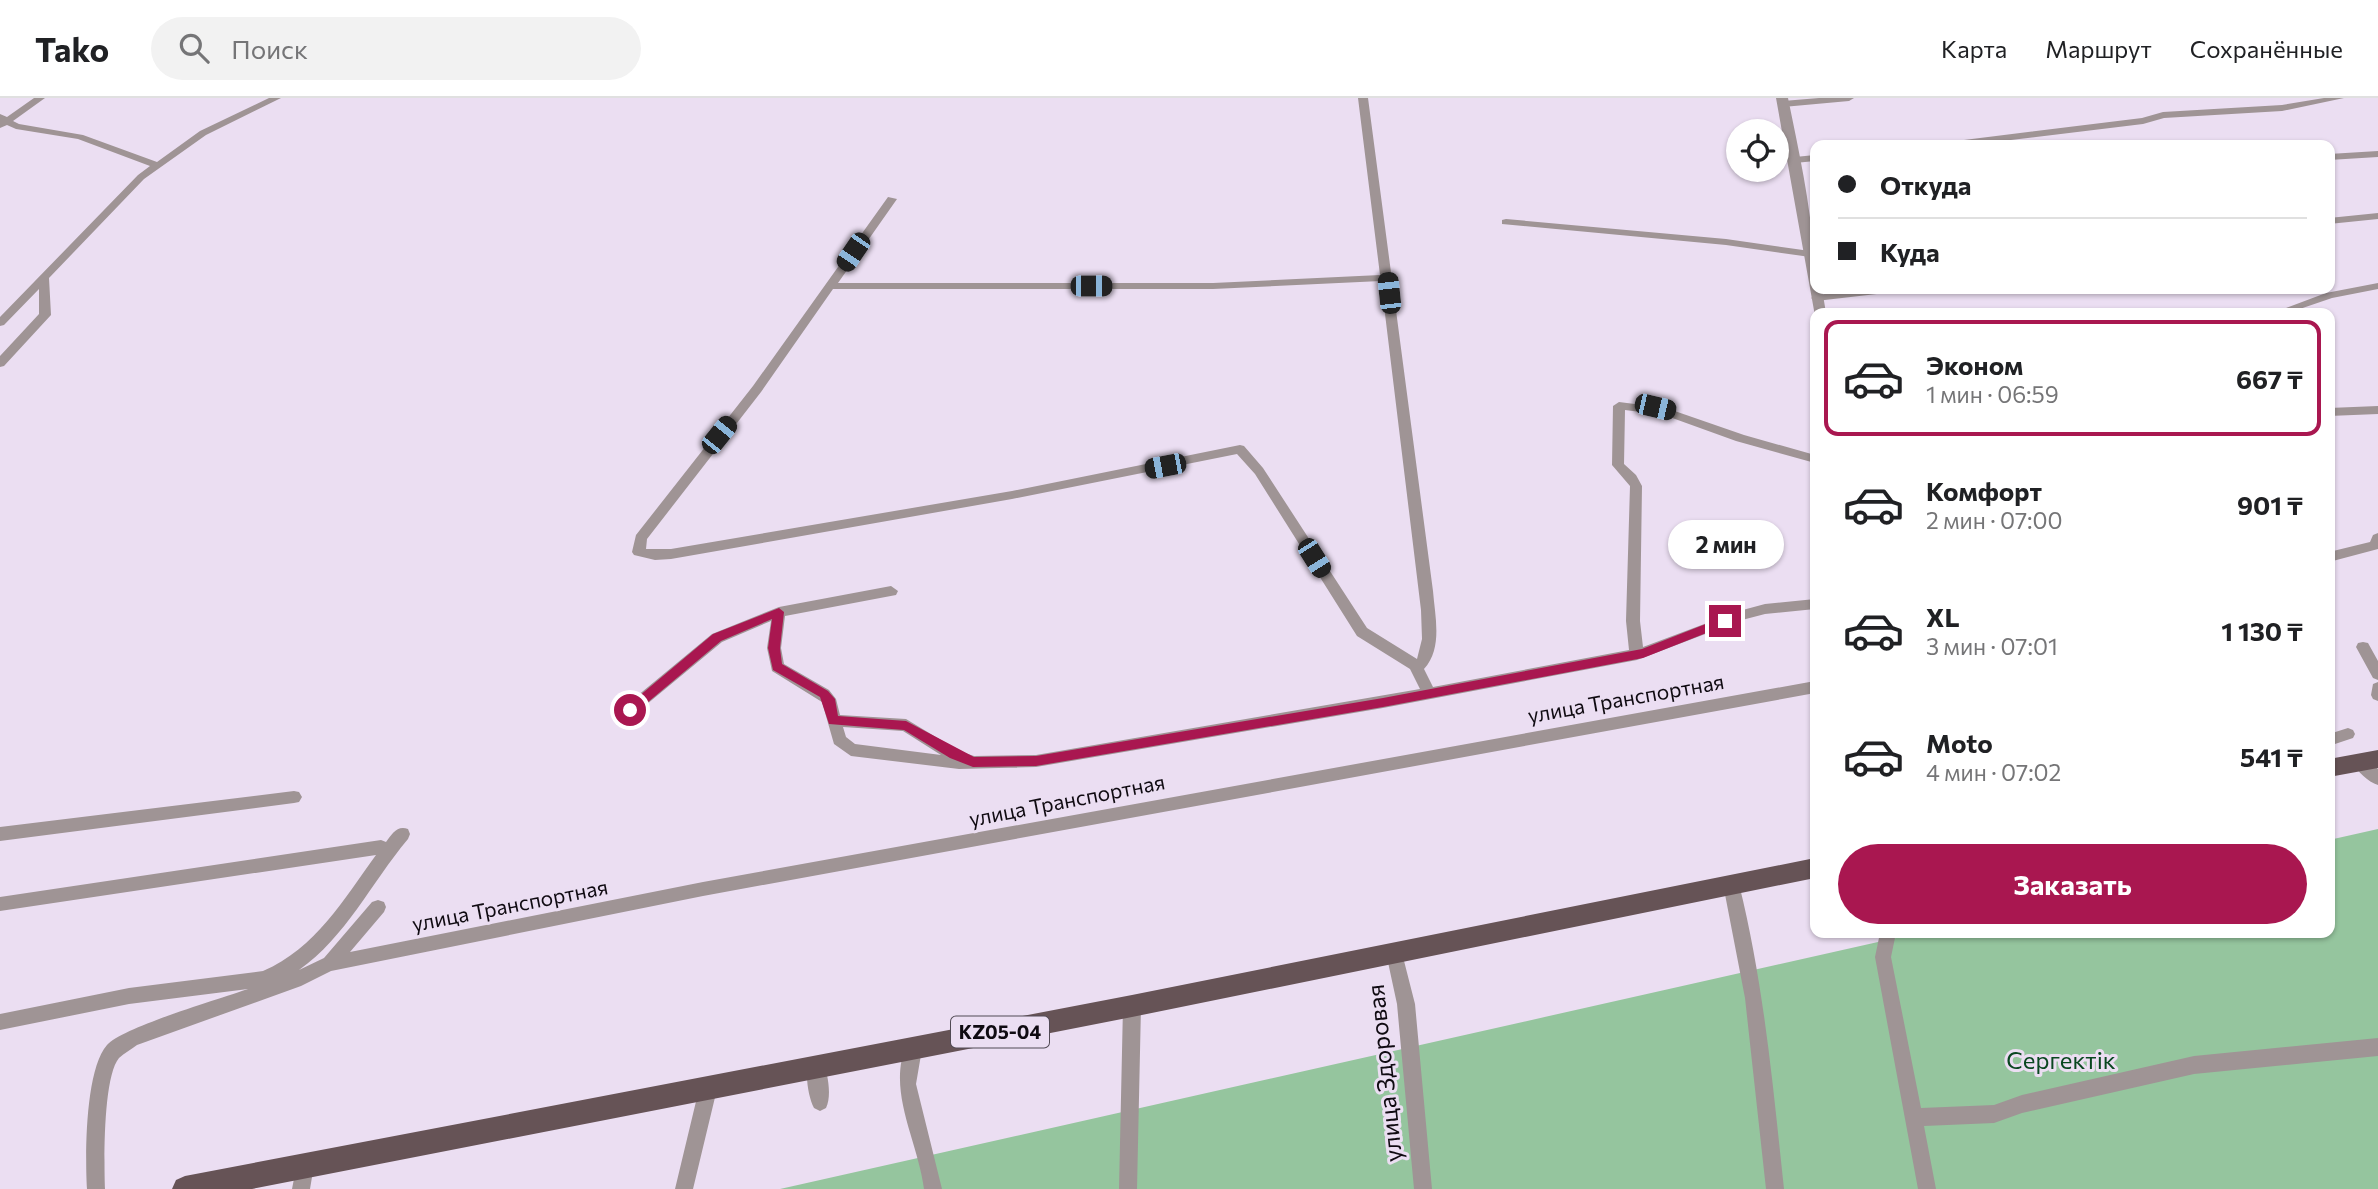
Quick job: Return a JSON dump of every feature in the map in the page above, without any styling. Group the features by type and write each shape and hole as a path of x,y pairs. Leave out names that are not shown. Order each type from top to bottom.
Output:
{"main road":[{"path":"2335,767 2369,761"},
{"name":"KZ05-04","path":"185,1189 303,1177 816,1066 1132,1006 1810,869"}],"street":[{"path":"3,122 40,98"},
{"path":"0,323 104,212 157,165 228,120 276,98"},
{"path":"1363,98 1426,591 1429,632 1427,656 1421,665 1415,666"},
{"path":"1506,222 1750,244 1810,254 1810,226 1783,101 1849,98"},
{"path":"1984,140 2143,121 2163,115 2304,105 2339,98"},
{"path":"2054,119 2057,130"},
{"path":"3,122 80,137 157,165"},
{"path":"2335,157 2378,154"},
{"path":"1795,160 1810,158"},
{"path":"892,199 757,389 642,538 639,552 671,554 1013,495 1240,449 1259,471 1362,632 1415,666 1429,693"},
{"path":"2335,220 2378,216"},
{"path":"0,363 45,315 44,278"},
{"path":"832,286 1213,286 1387,278"},
{"path":"2292,308 2330,295 2378,286"},
{"path":"1637,654 1633,621 1636,486 1632,478 1618,465 1619,406 1638,405 1674,411 1741,438 1810,458"},
{"path":"2335,412 2378,410"},
{"path":"2335,556 2363,550 2375,544 2378,538"},
{"path":"630,710 717,638 779,612 891,591"},
{"path":"779,612 774,648 777,667 829,699 839,740 851,750 932,761 973,762 1036,761 1637,654 1752,613 1810,605"},
{"path":"2363,647 2378,674"},
{"name":"улица Транспортная","path":"329,964 549,918 1351,769 1810,688"},
{"path":"2378,688 2378,695"},
{"path":"833,720 906,725 954,755 973,762"},
{"path":"2335,738 2348,734"},
{"path":"2369,761 2378,779"},
{"path":"0,834 294,797"},
{"path":"0,1022 130,996 264,979 282,973 317,948 368,882 385,851 402,834"},
{"path":"0,905 381,847 385,851"},
{"path":"1731,884 1745,936 1755,991 1775,1189"},
{"path":"96,1189 98,1119 105,1067 112,1052 132,1040 301,978 329,964 378,907"},
{"path":"1887,938 1883,957 1927,1189"},
{"name":"улица Здоровая","path":"1394,953 1406,1004 1423,1189"},
{"path":"1128,1189 1132,1006"},
{"path":"1914,1117 1994,1114 2104,1084 2194,1065 2378,1047"},
{"path":"913,1049 907,1085 912,1093 915,1121 932,1176 933,1189"},
{"path":"816,1066 820,1102"},
{"path":"684,1189 708,1089"}],"green space":[{"name":"Сергектік","path":"2378,829 2378,1189 780,1189 1896,938 2335,938 2335,839"}],"route":[{"path":"630,710 717,638 779,612 774,648 777,667 824,694 829,699 833,720 906,725 954,755 973,762 1036,761 1496,681 1643,653 1725,621"}]}
